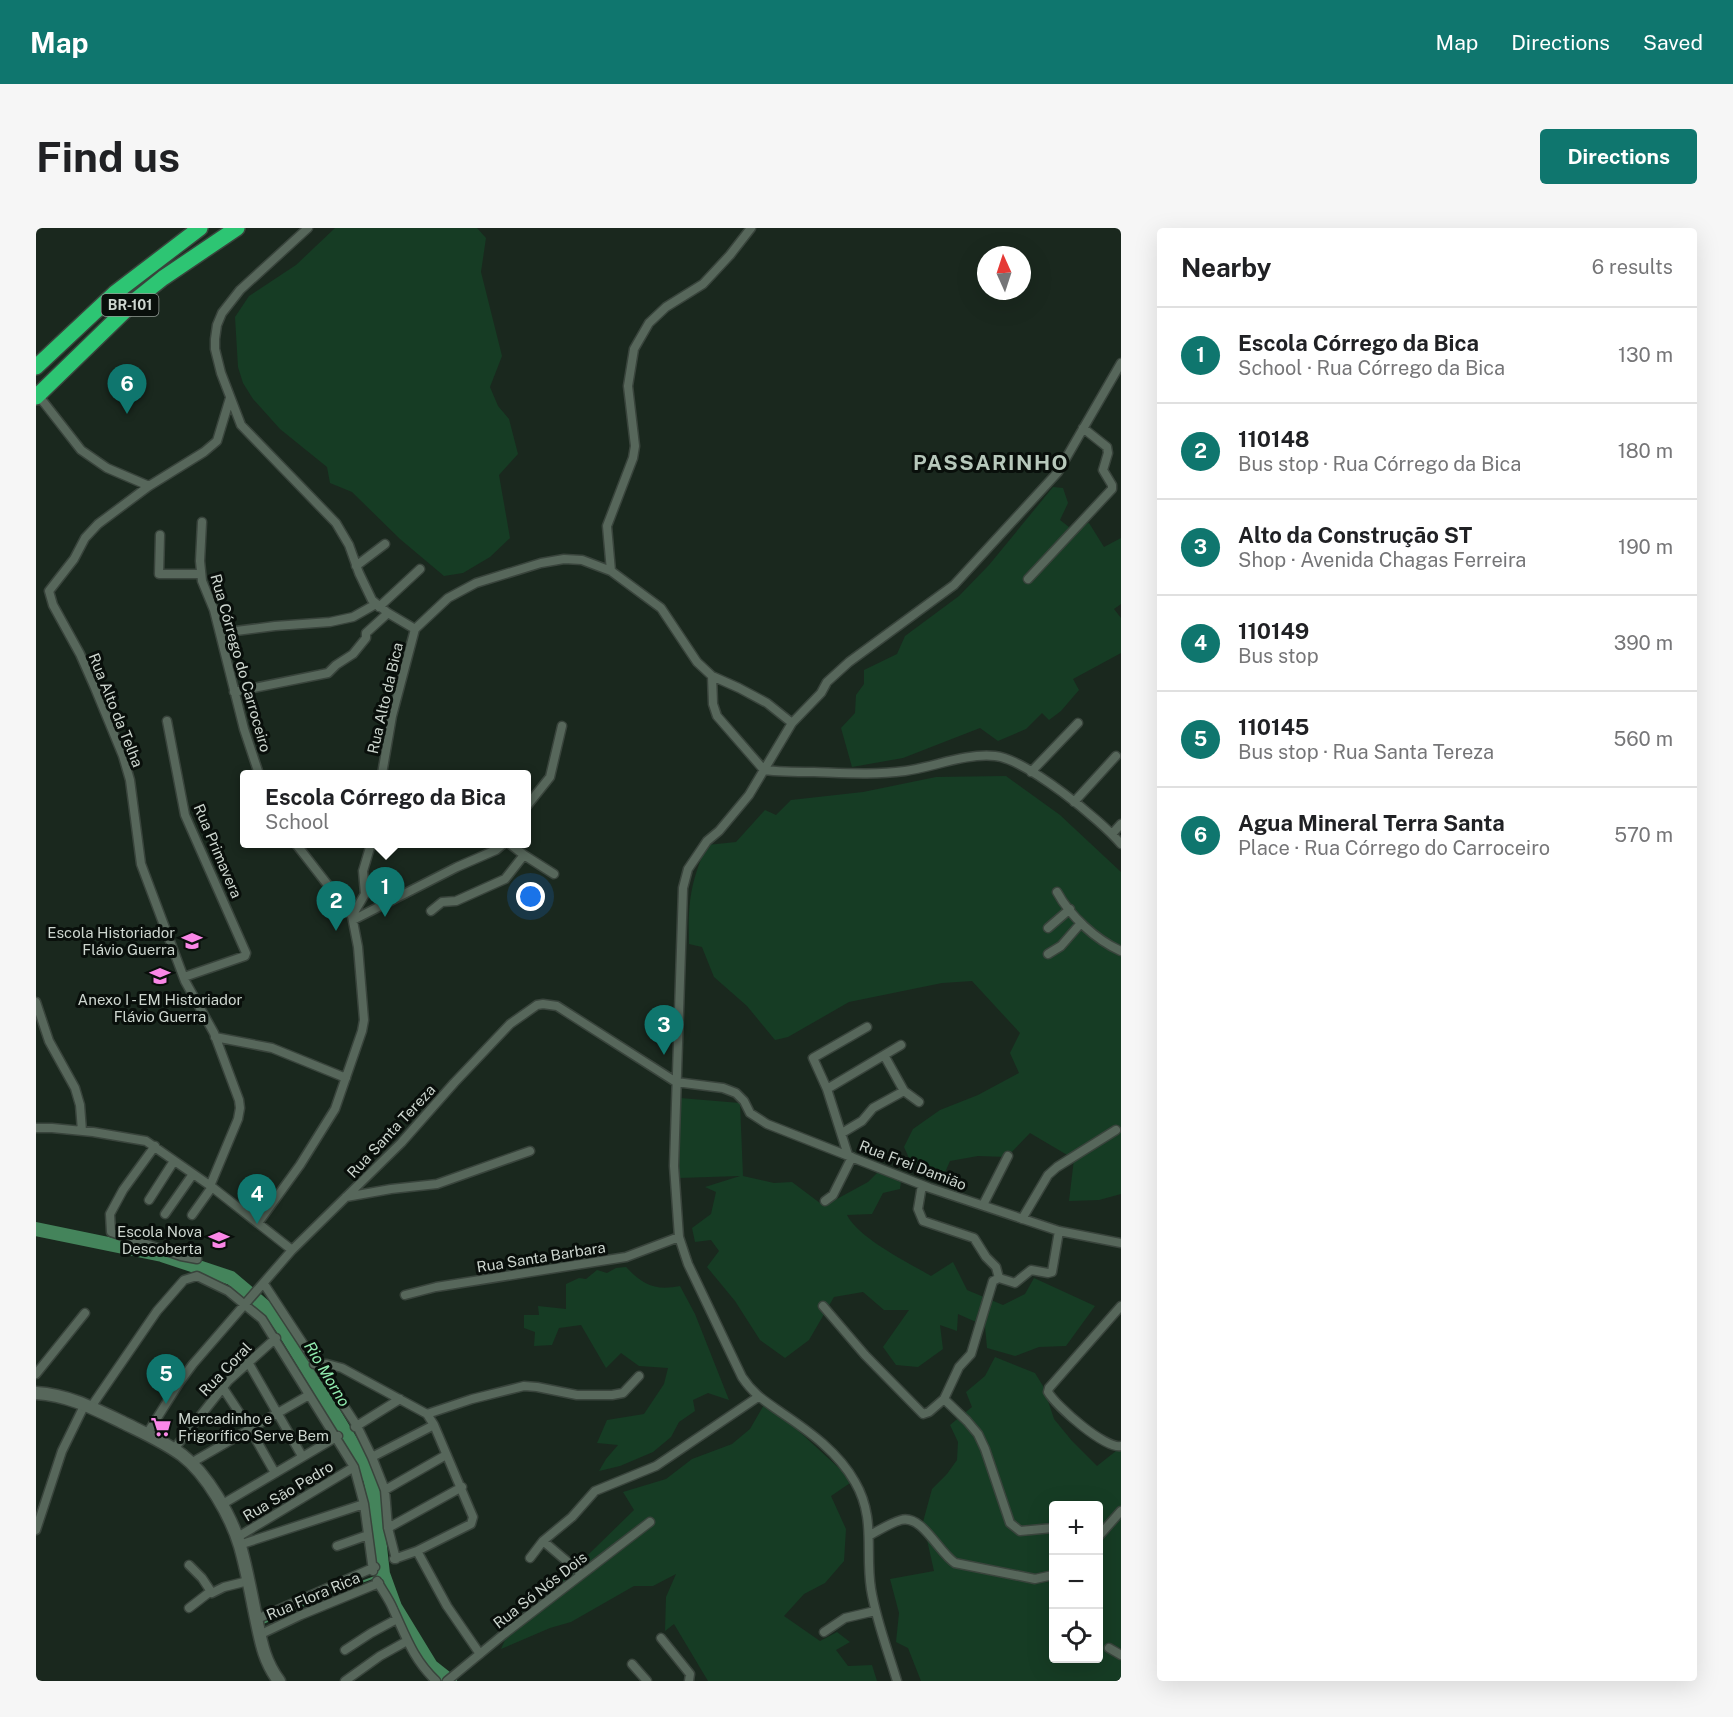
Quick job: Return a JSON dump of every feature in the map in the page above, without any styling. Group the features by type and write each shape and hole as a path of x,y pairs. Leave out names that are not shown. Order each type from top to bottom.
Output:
{"highway":[{"name":"BR-101","path":"36,367 115,292 200,228"},
{"name":"BR-101","path":"37,396 138,298 163,278 237,228"}],"main road":[{"path":"36,1393 63,1396 88,1405 174,1449 191,1463 222,1505 238,1541 259,1635 268,1664 279,1681"}],"street":[{"path":"308,228 240,290 222,313 217,326 215,350 237,417 246,432 336,523 349,545 372,600 388,613 415,629"},
{"path":"611,571 607,526 633,458 635,446 628,386 634,349 649,323 666,307 703,284 751,228"},
{"path":"897,1681 875,1611 869,1575 870,1535 867,1508 855,1481 831,1451 816,1437 758,1397 742,1377 688,1264 679,1236 674,1166 685,877 707,841 719,831 749,795 792,723 842,668 954,585 1058,472 1121,363"},
{"path":"37,396 80,449 107,468 149,486 204,452 217,441 230,398"},
{"path":"1028,579 1112,489 1103,470 1108,453 1107,447 1083,428"},
{"name":"Rua Alto da Telha","path":"149,486 98,524 85,538 74,559 52,585 49,597 96,688 123,756 130,780 141,864 184,977 215,1036 240,1108 238,1119 211,1187 192,1215"},
{"name":"Rua Córrego do Carroceiro","path":"202,522 201,574 214,610 243,729 258,770"},
{"path":"160,535 159,574 201,574"},
{"path":"356,566 386,544"},
{"name":"Rua Alto da Bica","path":"383,770 392,716 415,629 459,591 476,582 541,563 564,559 582,560 611,571 661,608 697,662 712,676"},
{"path":"220,633 330,622 353,617 378,605 420,570"},
{"path":"234,692 328,674 336,665 353,654 366,638 366,633 388,613"},
{"path":"792,723 767,703 712,676 713,704 717,716 732,736 764,770 878,774 967,758 995,756 1031,772 1074,802 1121,844"},
{"name":"Rua Primavera","path":"167,721 185,815 246,953 245,956 184,977"},
{"path":"1031,772 1078,723"},
{"path":"531,801 550,777 562,726"},
{"path":"1074,802 1116,756"},
{"path":"1112,834 1121,824"},
{"path":"258,1223 300,1165 335,1109 364,1020 358,947 352,918 300,848"},
{"path":"352,918 365,894 363,871 370,848"},
{"path":"352,918 498,848"},
{"path":"516,848 554,874"},
{"path":"431,911 442,902 456,901 505,879 524,855"},
{"path":"1057,892 1081,923 1110,946 1121,951"},
{"path":"1048,927 1070,909"},
{"path":"1048,954 1062,946 1081,923"},
{"path":"36,1002 49,1041 75,1088 80,1105 82,1131"},
{"name":"Rua Santa Tereza","path":"147,1434 178,1383 292,1250 401,1143 510,1024 537,1005 557,1006 676,1082 711,1088"},
{"path":"825,1201 832,1195 850,1156 827,1089 813,1058 867,1027"},
{"path":"215,1036 272,1048 346,1078"},
{"path":"827,1089 901,1045"},
{"path":"884,1055 904,1091 919,1102"},
{"name":"Rua Frei Damião","path":"711,1088 723,1088 736,1093 744,1101 750,1113 767,1124 922,1185 1059,1231 1120,1240"},
{"path":"842,1133 862,1121 873,1108 904,1091"},
{"path":"36,1128 82,1131 147,1141 292,1250"},
{"path":"1022,1219 1048,1175 1116,1130"},
{"path":"155,1146 123,1190 110,1214 111,1232 181,1257 197,1259"},
{"path":"346,1197 437,1184 530,1151"},
{"path":"983,1205 1008,1156"},
{"path":"149,1200 174,1161"},
{"path":"165,1214 193,1174"},
{"path":"922,1185 918,1209 923,1221 974,1238 986,1257 996,1267 999,1278"},
{"path":"823,1306 865,1355 923,1414 929,1412 944,1399 959,1367 971,1354 993,1281 999,1278 1015,1283 1031,1270 1052,1272 1059,1231"},
{"name":"Rua Santa Barbara","path":"405,1295 436,1287 626,1257 679,1236"},
{"path":"36,1530 62,1451 88,1405 157,1311 184,1280 192,1276 202,1278 248,1303 276,1338 354,1467 364,1504 374,1569 257,1619"},
{"path":"263,1285 314,1364 356,1426 372,1457 385,1490 388,1528 395,1559 417,1551 471,1524 473,1516 462,1487 427,1414 342,1368 327,1364 314,1364"},
{"path":"1121,1306 1048,1389 1052,1398 1076,1422 1113,1446 1121,1446"},
{"path":"36,1374 85,1313"},
{"name":"Rua Coral","path":"174,1449 223,1388 276,1338"},
{"path":"36,1357 47,1360"},
{"path":"248,1362 302,1456"},
{"path":"427,1414 468,1400 524,1386 537,1386 577,1395 612,1395 623,1393 639,1376"},
{"path":"223,1388 250,1428 275,1473"},
{"path":"191,1463 309,1395"},
{"path":"530,1558 543,1541 572,1517 595,1491 656,1466 758,1397"},
{"path":"356,1426 400,1399"},
{"path":"944,1399 978,1434 1010,1523 1020,1531 1049,1529"},
{"path":"372,1457 434,1425"},
{"path":"222,1505 337,1437"},
{"path":"385,1490 446,1455"},
{"name":"Rua São Pedro","path":"238,1541 354,1467"},
{"path":"388,1528 462,1487"},
{"path":"238,1541 364,1504"},
{"path":"1103,1531 1121,1511"},
{"path":"870,1535 908,1519 924,1529 948,1559 956,1563 1035,1579 1049,1576"},
{"name":"Rua Só Nós Dois","path":"449,1679 650,1522"},
{"path":"1103,1524 1110,1523"},
{"path":"337,1546 368,1535"},
{"path":"543,1541 582,1574"},
{"path":"417,1551 447,1606 480,1654"},
{"path":"189,1565 211,1591"},
{"path":"189,1608 211,1591 212,1593 224,1587 248,1581"},
{"name":"Rua Flora Rica","path":"259,1635 378,1582 397,1619"},
{"path":"824,1632 845,1618 875,1611"},
{"path":"345,1650 397,1619 406,1641 423,1668 436,1681"},
{"path":"661,1638 690,1674 689,1681"},
{"path":"345,1681 406,1641"},
{"path":"1109,1648 1121,1655"},
{"path":"632,1664 647,1681"}],"green space":[{"path":"335,228 477,228 486,238 481,272 502,356 490,387 498,406 509,419 518,454 499,475 510,538 490,557 463,573 444,576 400,539 352,492 330,483 327,467 280,429 253,399 243,383 238,367 235,317 249,296 296,265"},
{"path":"1053,487 1063,488 1068,503 1060,520 1069,527 1089,523 1104,547 1121,538 1121,604 1114,609 1121,618 1121,653 1073,679 1079,690 1061,711 1049,720 1042,713 1026,729 998,741 980,728 903,758 852,767 841,728 855,713 856,695 864,684 864,670 897,654 905,636 959,596 989,565"},
{"path":"1006,776 1060,815 1121,872 1121,1194 1099,1200 1069,1201 1074,1159 1030,1133 1007,1157 978,1156 950,1161 943,1177 912,1165 904,1147 913,1129 940,1110 978,1095 1019,1073 1010,1053 1020,1033 972,981 942,983 849,1002 788,1037 775,1040 747,1006 714,977 702,947 689,944 691,893 707,845 736,842 765,810 776,815 791,800 863,792 936,777"},
{"path":"680,1098 740,1103 743,1176 774,1183 792,1182 824,1206 868,1182 878,1172 901,1182 900,1189 883,1193 872,1214 847,1215 853,1224 873,1241 931,1276 953,1262 967,1290 1003,1305 1025,1294 1034,1278 1095,1306 1066,1346 1039,1347 1015,1356 987,1348 985,1326 958,1314 957,1331 940,1325 943,1349 918,1367 896,1365 883,1347 909,1310 884,1310 863,1292 834,1297 809,1340 785,1358 760,1340 735,1301 707,1267 719,1251 711,1240 695,1242 692,1228 711,1214 716,1192 705,1187 740,1176 678,1178"},
{"path":"626,1267 650,1285 663,1288 680,1286 695,1314 729,1400 708,1393 693,1400 695,1411 679,1422 671,1437 653,1452 620,1466 599,1471 618,1445 597,1443 607,1420 644,1414 664,1384 668,1368 639,1366 621,1353 606,1368 581,1325 559,1328 552,1345 534,1346 535,1332 524,1328 524,1315 539,1315 538,1306 566,1309 566,1284 579,1278 586,1279 597,1270 607,1273 616,1268"},
{"path":"995,1357 1035,1373 1043,1386 1054,1419 1097,1466 1121,1447 1121,1681 921,1681 908,1648 896,1642 899,1613 890,1579 934,1571 923,1522 932,1489 957,1460 958,1442 950,1425 972,1407 966,1392 985,1376"},
{"path":"765,1403 778,1412 853,1481 831,1496 846,1529 844,1561 825,1583 804,1594 784,1616 820,1641 837,1632 850,1642 836,1650 848,1666 872,1665 877,1681 708,1681 674,1624 665,1631 666,1597 676,1574 653,1586 634,1586 571,1622 550,1628 501,1649 508,1633 634,1510 623,1492 666,1479 692,1459 732,1444 750,1429"}],"waterway":[{"name":"Rio Morno","path":"36,1229 162,1255 231,1278 270,1311 358,1453 370,1479 375,1501 383,1574 395,1607 431,1666 450,1681"},
{"path":"263,1623 324,1596 383,1574"}],"place":[{"name":"Agua Mineral Terra Santa","path":"127,414"},
{"name":"Escola Córrego da Bica","path":"385,917"},
{"name":"110148","path":"336,931"},
{"name":"Escola Historiador Flávio Guerra","path":"192,941"},
{"name":"Anexo I - EM Historiador Flávio Guerra","path":"160,976"},
{"name":"Alto da Construção ST","path":"664,1055"},
{"name":"110149","path":"257,1224"},
{"name":"Escola Nova Descoberta","path":"219,1240"},
{"name":"110145","path":"166,1404"},
{"name":"Mercadinho e Frigorífico Serve Bem","path":"161,1427"}],"district":[{"name":"PASSARINHO","path":"991,462"}]}
